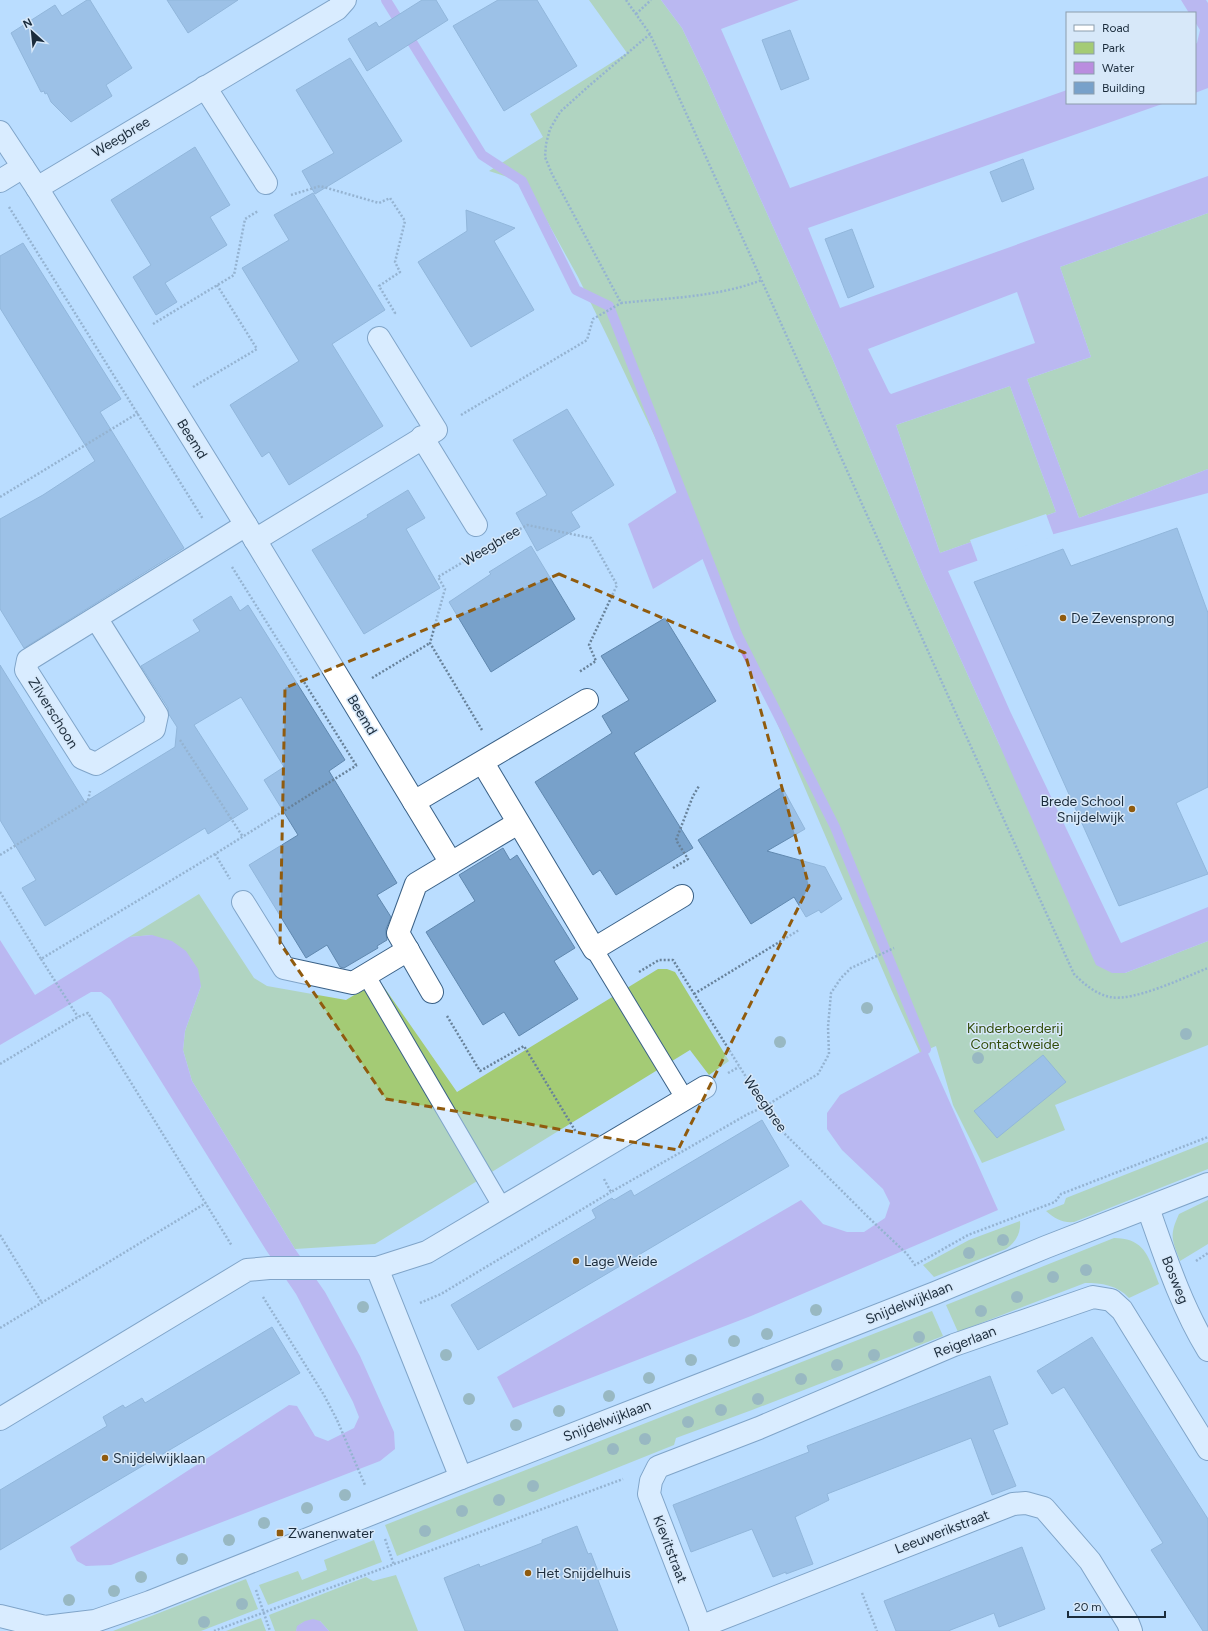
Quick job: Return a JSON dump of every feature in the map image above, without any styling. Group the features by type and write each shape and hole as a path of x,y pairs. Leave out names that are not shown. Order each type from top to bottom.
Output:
{"street":[{"name":"Weegbree","path":"37,188 337,9 345,0"},
{"path":"205,87 271,192"},
{"name":"Beemd","path":"0,132 37,188 250,532 451,863"},
{"path":"0,180 23,167"},
{"name":"Weegbree","path":"379,338 476,525"},
{"path":"250,532 429,434"},
{"name":"Zilverschoon","path":"96,764 82,758 26,670 28,660 217,542 250,532"},
{"path":"96,618 157,715 154,729 96,764"},
{"path":"414,802 587,700"},
{"path":"490,758 518,823 594,949 682,896"},
{"path":"432,992 398,933 416,884 518,823"},
{"path":"243,902 284,968 353,983 408,950"},
{"path":"0,1419 247,1270 269,1268 376,1268 427,1252 705,1087"},
{"name":"Snijdelwijklaan","path":"0,1616 45,1627 95,1621 150,1602 1208,1184"},
{"name":"Bosweg","path":"1148,1208 1175,1283 1196,1331 1208,1350"},
{"path":"376,1268 461,1478"},
{"name":"Reigerlaan","path":"658,1467 758,1428 954,1345 1093,1296 1111,1300 1122,1310 1208,1448"},
{"name":"Kievitstraat","path":"658,1467 651,1481 649,1494 701,1629"},
{"name":"Leeuwerikstraat","path":"701,1629 852,1566 1012,1504 1026,1503 1044,1508 1090,1561 1128,1623 1131,1631"}],"lane":[{"path":"594,949 685,1099"},
{"path":"366,975 502,1207"}],"path":[{"path":"626,0 650,34 1074,974 1085,984 1098,992 1111,997 1123,997 1146,992 1208,968"},
{"path":"636,14 647,2 651,0"},
{"path":"621,303 544,157 550,129 560,112 590,84 650,34"},
{"path":"130,338 234,275 245,219 271,192 320,186 379,203 390,198 406,222 394,262 400,272 379,286 395,313 372,327 379,338"},
{"path":"8,206 356,765"},
{"path":"429,434 587,340 594,319 621,303 692,296 762,280"},
{"path":"169,402 257,349 217,285"},
{"path":"0,498 138,413"},
{"name":"Weegbree","path":"495,543 527,525 591,538 617,585 589,645 596,660 574,675 587,700"},
{"name":"Weegbree","path":"430,643 445,589 438,577 482,551"},
{"path":"348,693 430,643 490,758"},
{"path":"157,715 171,726 243,837"},
{"name":"Beemd","path":"41,959 243,837 382,748"},
{"path":"0,856 88,801 96,764"},
{"path":"682,896 668,872 688,859 676,840 693,796 699,786"},
{"path":"0,892 78,1017"},
{"path":"694,994 799,930"},
{"path":"851,968 894,948"},
{"name":"Weegbree","path":"612,980 625,980 659,960 674,960 776,1125 907,1254 915,1264 968,1235 1055,1202 1061,1194 1208,1137"},
{"path":"0,1064 78,1017 88,1013 324,1395 361,1474"},
{"path":"395,1314 441,1294 611,1192"},
{"path":"0,1328 206,1203"},
{"path":"0,1235 42,1303"},
{"path":"214,1631 613,1482 658,1467"},
{"path":"852,1566 877,1631"}],"highlighted area":[{"path":"559,574 745,653 809,886 678,1150 386,1099 280,943 285,688"}],"green space":[{"name":"Kinderboerderij Contactweide","path":"589,0 661,0 682,28 707,80 833,360 924,578 999,744 1125,973 1208,941 1208,1045 1055,1105 1065,1130 982,1163 953,1105 936,1046 920,1053 890,987 706,557 680,490 578,277 526,183 489,171 543,137 530,114 627,53"},
{"path":"1208,213 1208,469 1079,518 1027,379 1091,357 1060,267"},
{"path":"1010,386 1056,512 940,553 896,425"},
{"path":"199,894 254,978 267,986 346,1000 379,980 457,1092 658,969 667,969 675,972 729,1061 709,1075 690,1050 375,1244 295,1249 192,1081 183,1050 185,1031 201,986 152,935 129,937"},
{"path":"1208,1142 1208,1169 1074,1222 1059,1220 1046,1211 1064,1204 1066,1198"},
{"path":"1208,1200 1208,1244 1180,1261 1173,1238 1174,1228 1179,1214"},
{"path":"1020,1221 1020,1229 1017,1237 1006,1249 934,1277 923,1265 969,1240"},
{"path":"1114,1238 1125,1239 1140,1246 1149,1258 1159,1284 1129,1298 1119,1290 1109,1286 1085,1283 958,1332 946,1305"},
{"path":"932,1311 943,1336 676,1438 674,1445 397,1556 385,1525"},
{"path":"374,1540 382,1562 268,1605 259,1585 298,1571 302,1580 327,1570 324,1560"},
{"path":"396,1575 418,1631 329,1631 320,1621 309,1621 302,1623 297,1627 296,1631 275,1631 269,1615 366,1577 373,1581"},
{"path":"246,1579 258,1609 201,1631 113,1631"},
{"path":"261,1618 266,1631 226,1631"}],"water":[{"path":"661,0 799,0 721,29 790,188 1066,90 1066,104 1162,104 808,228 840,308 1208,176 1208,213 1060,267 1091,357 1027,379 1079,518 1208,469 1208,493 1054,534 948,571 1010,711 1121,943 1208,907 1208,941 1125,973 1112,973 1096,965 924,578 833,360 707,80 682,28","holes":["1017,292 1035,343 891,394 868,349","1010,386 1056,512 940,553 896,425"]},
{"path":"1181,0 1206,0 1208,3 1208,88 1196,93 1196,44 1200,30 1196,24 1196,12 1188,12"},
{"path":"680,490 706,557 653,589 628,524"},
{"path":"152,935 172,941 186,951 198,969 201,986 185,1031 183,1050 192,1081 295,1249 325,1292 360,1356 394,1432 395,1449 380,1461 111,1565 86,1566 77,1561 70,1547 289,1405 297,1406 315,1436 328,1441 354,1428 359,1417 353,1402 296,1294 266,1250 110,999 101,992 91,992 0,1045 0,940 35,995 129,937"},
{"path":"926,1049 998,1210 751,1316 513,1408 497,1377 801,1200 823,1224 847,1232 864,1232 885,1218 890,1203 883,1189 842,1150 827,1129 827,1113 840,1095"},
{"path":"313,1619 320,1621 329,1631 296,1631 297,1626 305,1621"}],"pier":[{"path":"1046,514 1054,536 978,562 970,540"}],"building":[{"path":"87,0 90,0 132,68 106,85 112,96 71,122 51,102 47,93 45,94 44,91 41,92 11,33 55,5 62,16"},
{"path":"167,0 238,0 188,33"},
{"path":"422,0 436,0 448,20 367,71 348,39 376,22 379,27"},
{"path":"498,0 537,0 577,66 504,111 453,26"},
{"path":"790,30 809,79 781,90 762,40"},
{"path":"350,58 402,141 315,194 302,171 334,153 296,90"},
{"path":"195,147 230,205 210,217 227,245 165,283 177,302 156,315 133,277 151,265 111,200"},
{"path":"1023,159 1034,189 1002,202 990,172"},
{"path":"313,193 385,310 332,344 383,426 289,485 269,452 262,457 230,405 299,361 242,268 289,240 274,215"},
{"path":"466,210 515,228 494,241 534,310 471,347 418,262 467,231"},
{"path":"852,229 874,287 848,298 825,239"},
{"path":"23,243 121,399 100,412 184,548 24,648 0,609 0,519 43,495 95,461 0,308 0,256"},
{"path":"567,409 614,485 571,512 580,527 537,551 516,513 547,495 513,440"},
{"path":"408,490 425,518 406,529 440,588 364,634 312,550 368,517 367,515"},
{"name":"Brede School Snijdelwijk","path":"1177,528 1208,613 1208,787 1176,803 1208,874 1119,906 974,582 1063,549 1071,566"},
{"path":"531,546 575,619 491,672 449,602 491,574 489,572"},
{"path":"231,596 240,611 248,605 345,760 329,771 397,883 377,895 391,917 386,929 387,940 377,946 378,948 344,968 340,967 327,945 306,958 249,865 298,835 264,780 284,767 241,697 194,725 248,809 208,834 205,828 45,926 22,888 36,880 0,820 0,665 85,802 175,747 177,727 168,713 168,708 141,666 200,631 193,620"},
{"path":"665,618 716,701 634,753 693,848 616,895 600,870 593,875 535,782 612,733 602,716 629,700 601,656"},
{"path":"782,787 805,829 767,851 825,867 842,899 821,913 819,910 806,917 794,897 751,924 698,840"},
{"path":"503,848 510,860 517,855 575,948 554,961 578,999 519,1036 504,1012 483,1025 426,932 475,901 459,875"},
{"path":"1043,1055 1066,1082 997,1138 974,1111"},
{"name":"Lage Weide","path":"762,1120 789,1166 478,1350 451,1305 596,1218 592,1210 612,1198 614,1200 631,1190 634,1196"},
{"name":"Snijdelwijklaan","path":"272,1327 300,1373 0,1550 0,1490 107,1426 103,1417 123,1405 125,1408 142,1398 145,1403"},
{"path":"1092,1337 1208,1519 1208,1631 1203,1631 1151,1550 1163,1543 1064,1387 1052,1394 1037,1371"},
{"path":"990,1376 1008,1424 993,1430 1016,1486 992,1495 971,1438 827,1494 829,1500 795,1517 813,1564 773,1577 752,1529 691,1552 673,1505 809,1452 807,1446"},
{"name":"Het Snijdelhuis","path":"577,1526 588,1554 591,1553 601,1579 598,1580 618,1631 465,1631 444,1578 479,1564 480,1567 542,1543 542,1540"},
{"path":"1022,1547 1045,1609 999,1627 994,1613 948,1631 896,1631 884,1601"}],"waterway":[{"path":"386,0 482,155 522,181 576,290 609,306 738,636 835,827 926,1049"}],"place":[{"name":"De Zevensprong","path":"1063,618"},
{"name":"Brede School Snijdelwijk","path":"1132,809"},
{"name":"Lage Weide","path":"576,1261"},
{"name":"Snijdelwijklaan","path":"105,1458"},
{"name":"Zwanenwater","path":"280,1533"},
{"name":"Het Snijdelhuis","path":"528,1573"}]}
